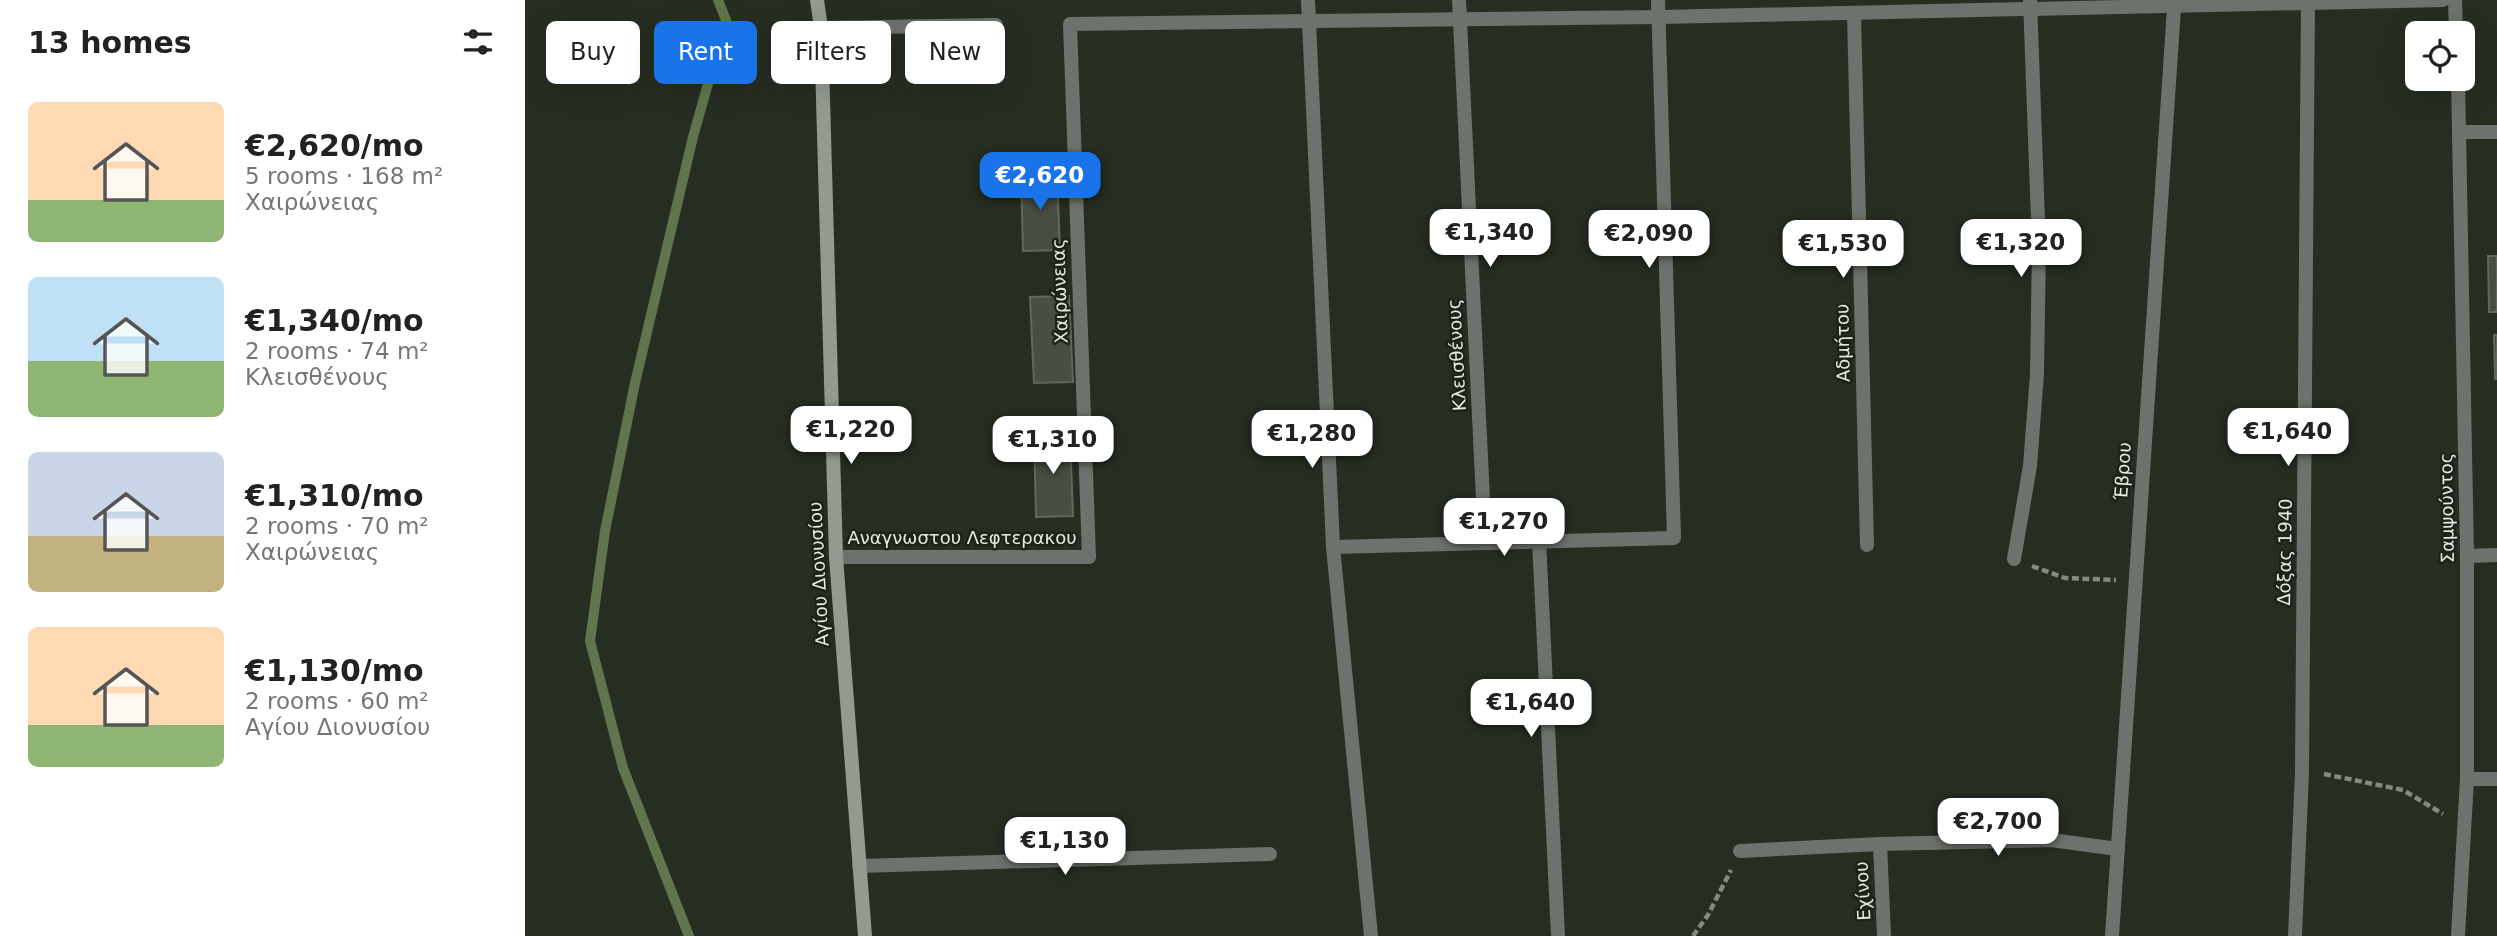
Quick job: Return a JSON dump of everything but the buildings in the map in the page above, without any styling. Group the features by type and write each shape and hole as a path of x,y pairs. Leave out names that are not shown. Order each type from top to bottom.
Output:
{"street":[{"name":"Αγίου Διονυσίου","path":"817,0 820,21"},
{"path":"1308,0 1333,547 1371,936"},
{"name":"Κλεισθένους","path":"1459,0 1485,541"},
{"path":"1333,547 1674,538 1658,0"},
{"path":"1309,21 1854,14 2030,5 2173,8 2443,0"},
{"path":"2455,0 2456,21"},
{"name":"Δόξας 1940","path":"2295,936 2302,772 2308,2"},
{"path":"2014,559 2030,466 2037,374 2039,248 2030,5"},
{"name":"Έβρου","path":"2112,936 2173,8"},
{"name":"Αδμήτου","path":"1854,14 1867,545"},
{"name":"Χαιρώνειας","path":"1089,556 1070,24 1309,21"},
{"name":"Αγίου Διονυσίου","path":"823,84 836,557 865,936"},
{"name":"Σαμψούντος","path":"2458,91 2467,556 2467,779 2458,936"},
{"path":"2460,132 2497,132"},
{"path":"1539,540 1559,936"},
{"path":"2467,556 2497,555"},
{"name":"Αναγνωστου Λεφτερακου","path":"836,557 1089,556"},
{"path":"2467,779 2497,779"},
{"path":"1740,851 2051,840 2118,849"},
{"name":"Εχίνου","path":"1880,844 1884,936"},
{"path":"859,866 1270,854"}],"path":[{"path":"2014,559 2065,578 2134,581"},
{"path":"2302,772 2343,776 2403,790 2437,808 2464,830"},
{"path":"1693,936 1708,915 1740,851"}],"waterway":[{"path":"689,936 623,768 590,641 605,531 635,383 693,137 726,20 718,0"}]}
